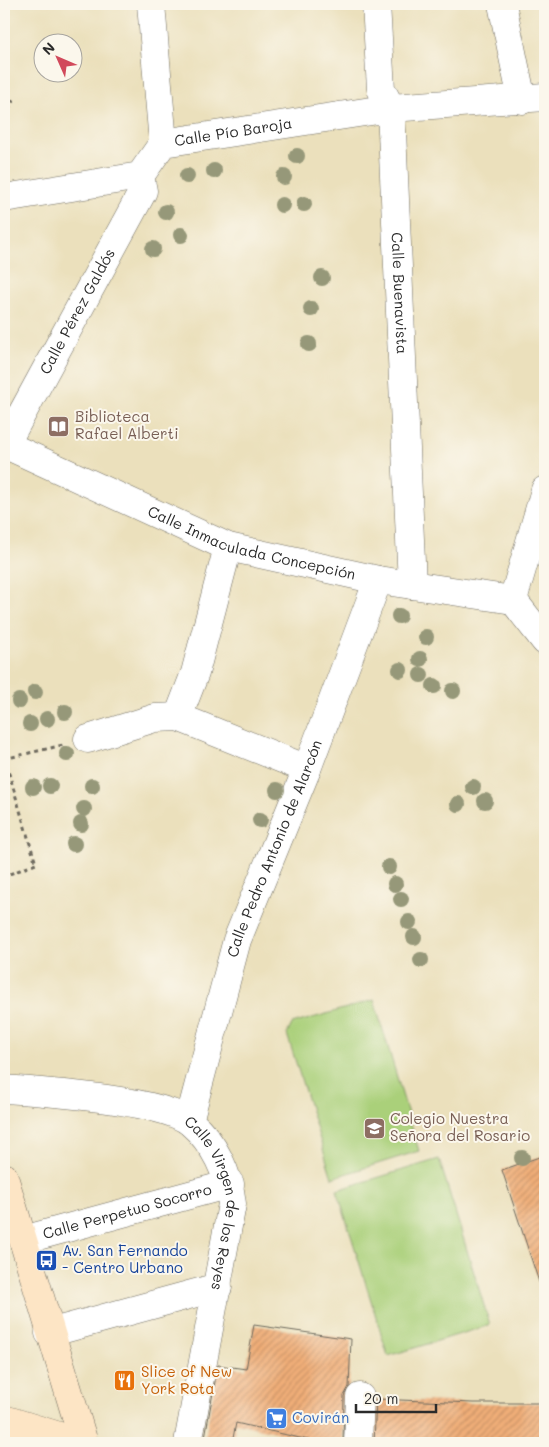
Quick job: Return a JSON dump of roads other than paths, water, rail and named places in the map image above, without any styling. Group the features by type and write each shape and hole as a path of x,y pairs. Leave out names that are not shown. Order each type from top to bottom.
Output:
{"street":[{"path":"151,4 163,143"},
{"name":"Calle Buenavista","path":"376,4 382,89 391,108 412,585"},
{"path":"502,4 534,98"},
{"name":"Calle Pío Baroja","path":"140,176 163,143 391,108 534,98"},
{"path":"4,198 140,176"},
{"name":"Calle Pérez Galdós","path":"4,444 143,191 140,176"},
{"name":"Calle Inmaculada Concepción","path":"4,444 228,547 378,580 513,600"},
{"path":"545,490 513,600 545,641"},
{"path":"178,717 195,673 228,547"},
{"name":"Calle Pedro Antonio de Alarcón","path":"189,1121 237,940 307,769 378,580"},
{"path":"88,739 155,718 178,717 307,769"},
{"name":"Calle Virgen de los Reyes","path":"4,1089 87,1097 158,1109 189,1121 213,1148 230,1184 232,1204 188,1443"},
{"path":"4,1178 83,1443"},
{"name":"Calle Perpetuo Socorro","path":"23,1240 230,1184"},
{"path":"49,1333 218,1287"},
{"path":"358,1443 360,1396"},
{"path":"4,1419 83,1443"}],"place":[{"name":"Biblioteca Rafael Alberti","path":"59,426"},
{"name":"Colegio Nuestra Señora del Rosario","path":"374,1128"},
{"name":"Av. San Fernando - Centro Urbano","path":"46,1260"},
{"name":"Slice of New York Rota","path":"125,1381"},
{"name":"Covirán","path":"276,1418"}]}
